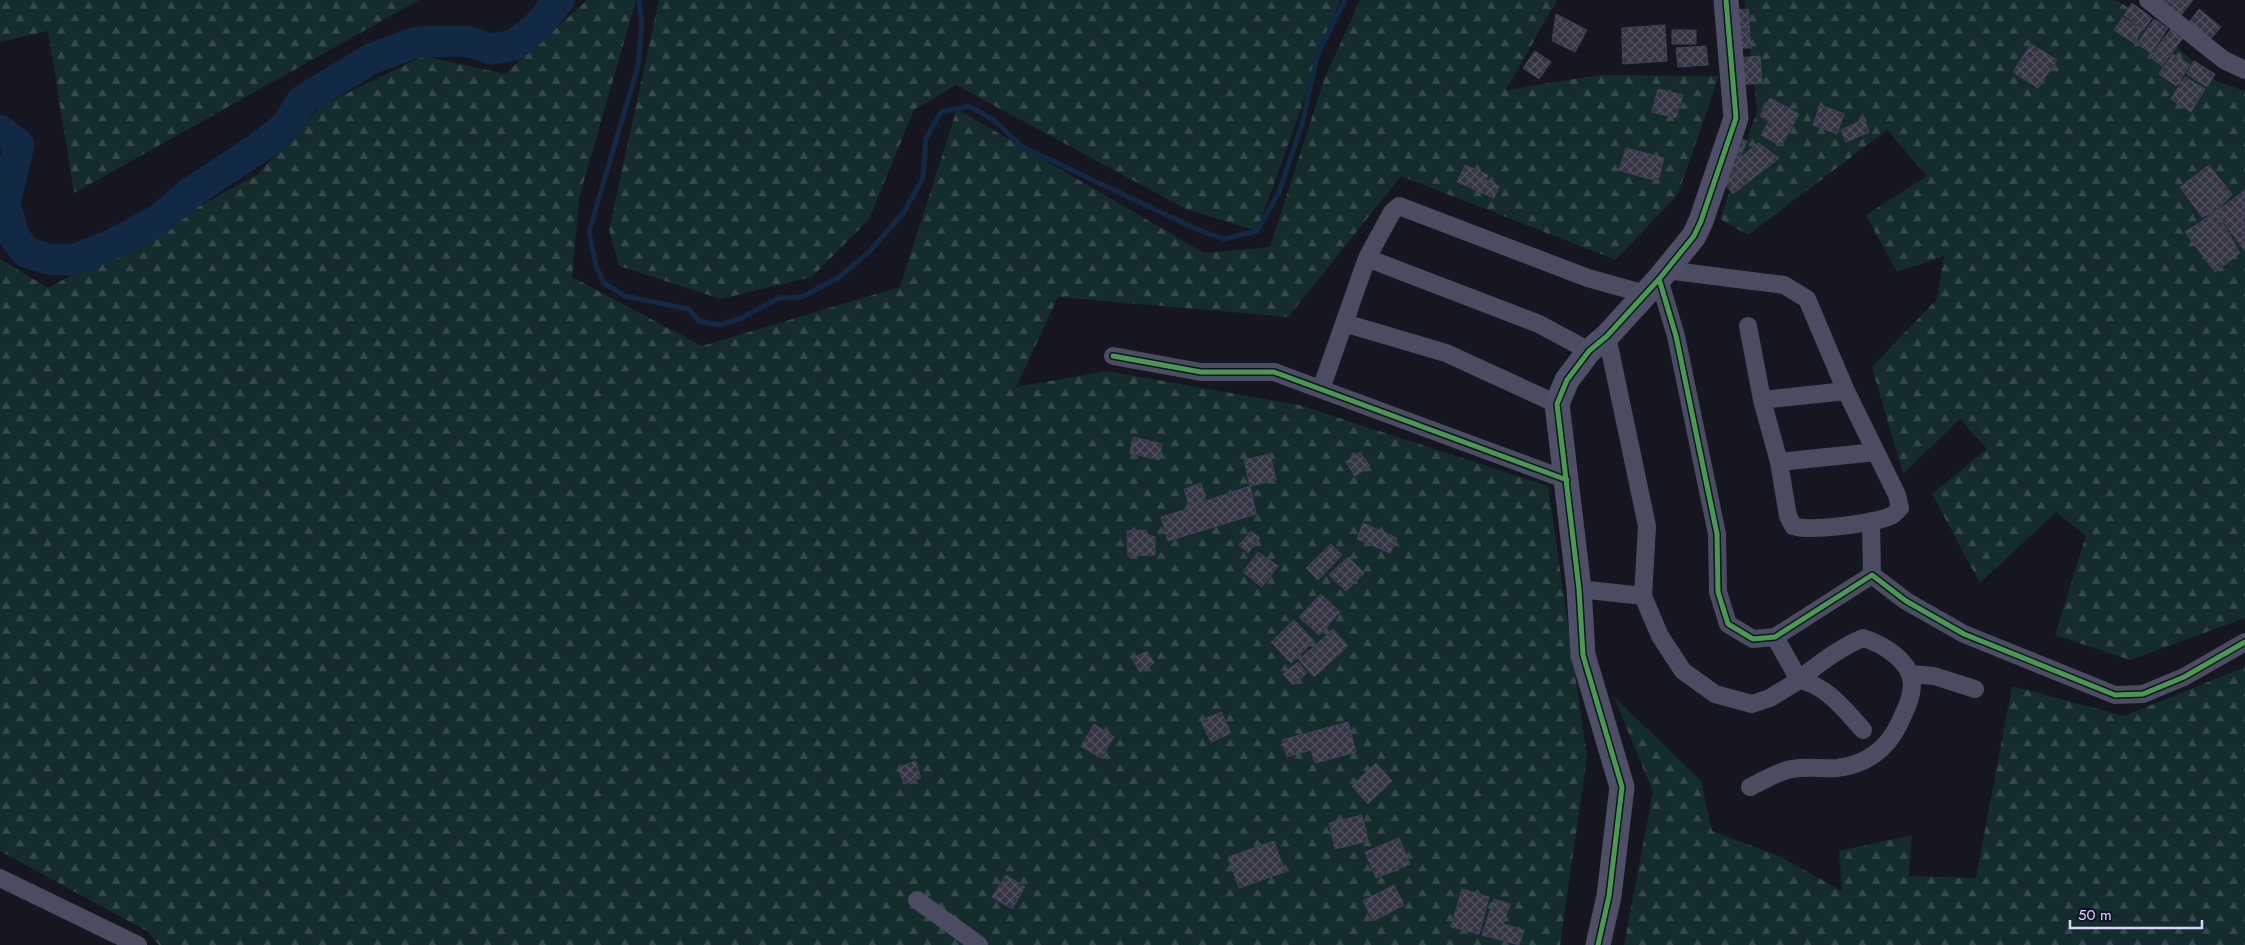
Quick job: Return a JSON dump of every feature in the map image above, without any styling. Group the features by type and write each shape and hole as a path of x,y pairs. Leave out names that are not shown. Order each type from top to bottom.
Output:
{"street":[{"path":"1598,945 1609,896 1622,787 1582,656 1579,589 1557,404 1567,380 1657,281 1694,236 1736,118 1726,0"},
{"path":"2148,0 2224,60 2245,70"},
{"path":"1321,389 1367,258 1392,212 1399,206 1588,278 1784,285 1807,299 1846,391 1897,495 1900,508 1893,515 1871,521 1811,528 1793,526 1788,516 1779,462 1762,400 1748,326"},
{"path":"1367,258 1539,324 1598,344"},
{"path":"1657,281 1676,336 1717,534 1718,592 1728,624 1753,639 1775,637 1872,575"},
{"path":"1344,323 1446,353 1557,404"},
{"path":"1598,344 1647,526 1643,596 1660,636 1683,671 1715,694 1752,704 1770,698 1799,680 1820,662 1848,644 1863,638 1879,643 1896,656 1911,674 1912,686 1908,705 1895,732 1880,751 1866,760 1837,768 1816,766 1789,769 1750,787"},
{"path":"1113,356 1201,372 1274,372 1567,480"},
{"path":"1762,400 1846,391"},
{"path":"1779,462 1876,452"},
{"path":"1871,521 1872,575"},
{"path":"1872,575 1906,602 1964,634 2115,695 2143,694 2184,677 2245,642"},
{"path":"1579,589 1643,596"},
{"path":"1775,637 1799,680"},
{"path":"1911,674 1934,676 1975,689"},
{"path":"1799,680 1813,682 1843,707 1863,730"},
{"path":"0,878 138,945"},
{"path":"917,900 979,945"}],"green space":[{"path":"0,0 419,0 74,193 48,31 0,42"},
{"path":"587,0 636,0 579,198 572,277 702,346 900,287 957,109 1204,253 1270,247 1324,80 1360,0 1557,0 1506,90 1599,75 1719,76 1678,194 1616,260 1401,176 1288,317 1058,297 1016,387 1107,371 1299,405 1548,486 1587,757 1560,945 159,945 147,931 0,851 0,259 48,288 257,175 322,105 424,56 505,74"},
{"path":"659,0 1340,0 1257,231 1186,209 956,85 914,110 869,219 812,277 721,299 619,266 609,230"},
{"path":"1745,0 2115,0 2137,12 2216,81 2245,91 2245,618 2130,660 2055,635 2086,536 2056,512 1980,583 1932,494 1987,449 1960,419 1903,474 1872,367 1937,299 1944,256 1897,272 1866,215 1927,176 1887,130 1748,235 1720,219 1757,111"},
{"path":"2245,667 2245,945 1624,945 1653,792 1614,697 1701,781 1712,831 1779,856 1842,891 1839,851 1912,835 1909,876 1976,878 2012,686 2124,716"}],"building":[{"path":"2155,0 2193,0 2178,19"},
{"path":"2132,3 2152,18 2143,30 2124,15"},
{"path":"1748,9 1751,48 1733,48 1731,10"},
{"path":"2199,9 2221,27 2208,42 2187,25"},
{"path":"1556,14 1587,30 1575,52 1552,41"},
{"path":"2123,17 2142,30 2134,43 2114,30"},
{"path":"2154,19 2168,28 2151,53 2137,44"},
{"path":"1665,25 1666,42 1622,44 1622,28"},
{"path":"2171,29 2183,38 2162,66 2150,57"},
{"path":"1672,30 1696,30 1696,44 1672,44"},
{"path":"1666,42 1667,61 1623,64 1622,44"},
{"path":"2031,44 2057,60 2038,88 2013,72"},
{"path":"1706,46 1708,65 1678,67 1676,48"},
{"path":"1535,51 1551,62 1539,79 1523,68"},
{"path":"2173,54 2190,65 2176,86 2159,74"},
{"path":"1760,56 1762,83 1737,85 1736,58"},
{"path":"2194,61 2215,74 2207,87 2187,74"},
{"path":"2185,77 2205,89 2191,112 2171,99"},
{"path":"1658,89 1683,95 1676,118 1652,112"},
{"path":"1770,98 1799,114 1781,146 1761,135 1769,121 1760,116"},
{"path":"1820,105 1844,114 1837,134 1813,125"},
{"path":"1864,119 1869,132 1846,142 1841,130"},
{"path":"1735,136 1747,141 1740,158 1758,143 1779,158 1733,194 1719,176"},
{"path":"1626,148 1641,152 1635,175 1619,170"},
{"path":"1641,152 1664,158 1658,181 1635,175"},
{"path":"1465,165 1488,175 1480,192 1457,182"},
{"path":"2209,165 2232,194 2216,212 2202,217 2180,187"},
{"path":"1485,180 1499,186 1494,198 1480,192"},
{"path":"2245,190 2245,251 2216,212"},
{"path":"2216,212 2240,253 2215,272 2185,232"},
{"path":"1133,437 1162,444 1159,460 1130,453"},
{"path":"1360,452 1370,466 1355,476 1346,462"},
{"path":"1270,454 1276,480 1250,486 1244,460"},
{"path":"1201,483 1206,501 1250,486 1256,514 1168,541 1161,517 1190,508 1184,489"},
{"path":"1363,523 1397,538 1390,553 1357,539"},
{"path":"1146,530 1148,535 1155,537 1155,555 1128,556 1127,531"},
{"path":"1251,531 1260,538 1248,553 1239,545"},
{"path":"1331,544 1342,555 1318,580 1306,568"},
{"path":"1258,552 1278,566 1262,587 1243,572"},
{"path":"1348,557 1364,573 1346,591 1329,575"},
{"path":"1321,594 1340,612 1319,635 1299,617"},
{"path":"1294,620 1314,641 1291,663 1271,642"},
{"path":"1333,629 1348,646 1314,677 1299,660"},
{"path":"1147,651 1154,663 1140,672 1132,659"},
{"path":"1298,662 1307,673 1293,685 1283,674"},
{"path":"1221,712 1231,733 1211,742 1201,721"},
{"path":"1348,722 1356,752 1315,763 1311,750 1287,757 1282,740"},
{"path":"1094,724 1114,737 1101,758 1081,746"},
{"path":"915,761 921,778 904,784 898,768"},
{"path":"1376,763 1392,781 1368,804 1352,786"},
{"path":"1362,815 1368,841 1335,849 1329,823"},
{"path":"1399,838 1410,864 1376,878 1365,852"},
{"path":"1274,841 1285,872 1239,888 1228,857"},
{"path":"1006,875 1025,887 1012,909 992,897"},
{"path":"1394,885 1404,905 1373,921 1363,901"},
{"path":"1462,889 1489,897 1479,934 1451,927"},
{"path":"1494,899 1510,904 1503,924 1524,930 1519,945 1482,935"}],"waterway":[{"path":"0,130 19,145 5,203 14,236 26,252 48,259 73,260 115,243 158,220 189,194 257,149 284,128 303,100 371,59 416,42 466,41 491,49 514,45 538,26 559,0"},
{"path":"639,0 642,23 638,66 589,232 596,266 604,283 625,296 688,309 699,321 719,325 739,319 779,298 801,297 838,278 869,252 904,212 923,178 926,138 941,112 969,106 995,121 1021,146 1196,229 1224,239 1257,231 1279,192 1302,124 1318,53 1345,0"}],"cycle path":[{"path":"1598,945 1609,896 1622,787 1583,655 1579,589 1557,404 1567,380 1589,351 1607,336 1659,279 1694,236 1701,221 1736,118 1726,0"},
{"path":"1659,279 1676,336 1717,534 1718,592 1728,624 1753,639 1775,637 1872,575 1906,601 1964,634 2115,695 2143,694 2184,677 2245,642"},
{"path":"1113,356 1201,372 1274,372 1567,480"}]}
